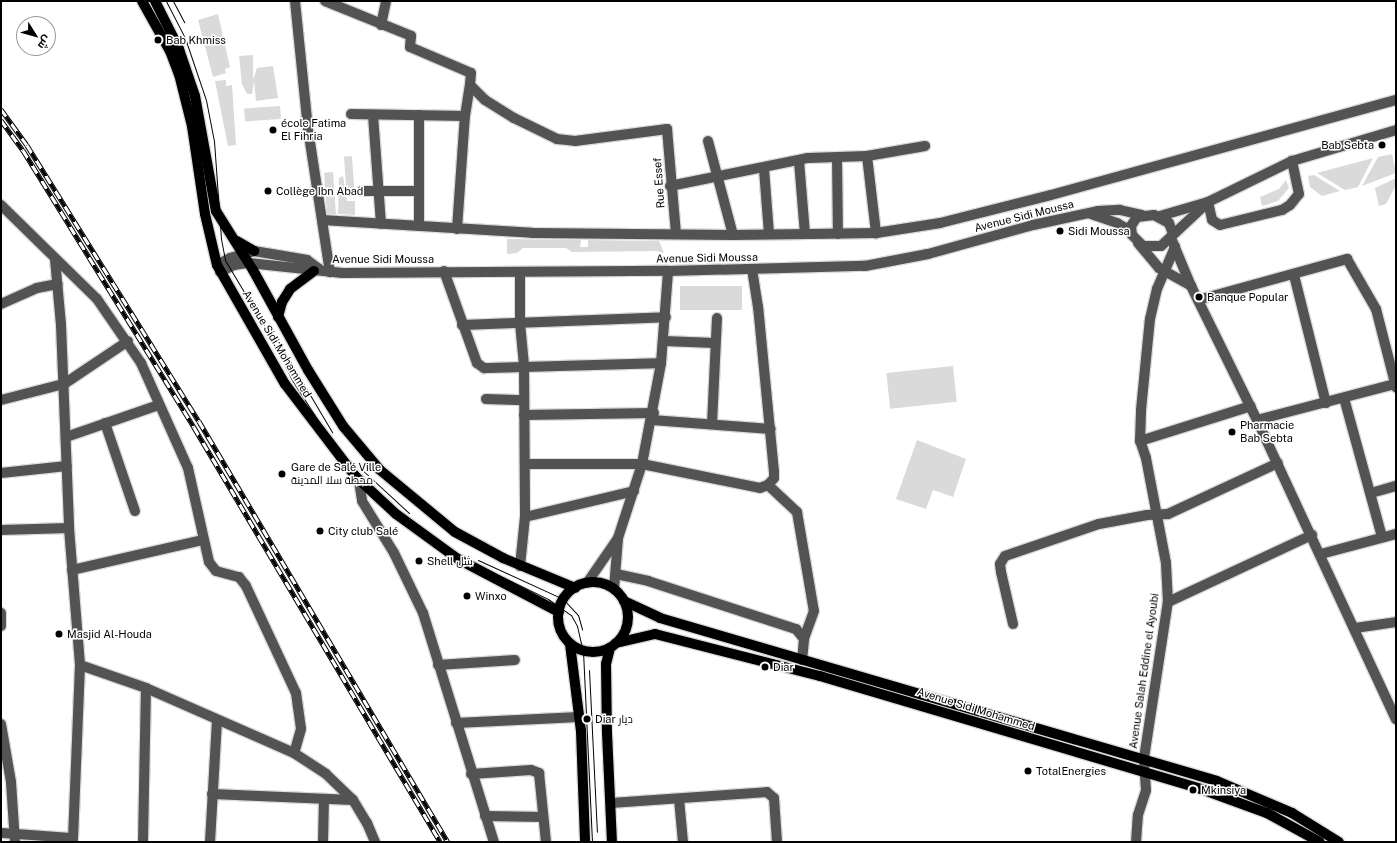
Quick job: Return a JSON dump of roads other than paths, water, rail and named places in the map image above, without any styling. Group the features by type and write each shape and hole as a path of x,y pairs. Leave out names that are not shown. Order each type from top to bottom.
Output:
{"main road":[{"name":"Avenue Sidi Mohammed","path":"142,1 170,51 179,74 192,126 205,214 218,268 285,384 314,425 359,481 396,514 453,556 559,612"},
{"name":"Avenue Sidi Mohammed","path":"155,1 179,49 195,96 216,211 249,263 326,400 364,453 436,519 477,545 520,566 575,588"},
{"path":"234,240 254,251"},
{"path":"278,317 282,302 290,289 322,271"},
{"path":"585,842 579,718 570,644 559,625 559,612 563,599 575,588 587,583 606,585 614,589 624,601 628,614 627,625 613,646 606,671 612,842"},
{"name":"Avenue Sidi Mohammed","path":"624,601 660,618 1144,758 1255,795 1310,822 1339,842"},
{"name":"Avenue Sidi Mohammed","path":"613,646 645,635 662,636 820,676 1145,771 1244,804 1291,825 1320,842"},
{"path":"570,644 588,652 613,646"}],"street":[{"path":"295,1 308,129 322,220 322,271"},
{"path":"325,1 411,36 410,47 471,73 465,116 457,229"},
{"path":"381,25 386,1"},
{"name":"Rue Essef","path":"470,85 486,100 514,118 567,142 668,130 670,186 676,234"},
{"path":"322,220 532,233 733,235 876,233 940,223 1043,197 1396,100"},
{"path":"351,114 465,116"},
{"path":"373,115 381,224"},
{"path":"418,115 419,226"},
{"path":"1191,286 1164,271 1137,242 1130,231 1133,221 1142,215 1160,216 1208,202 1292,161 1396,130"},
{"path":"708,141 733,235"},
{"path":"670,186 764,169 799,160 867,156 925,146"},
{"path":"867,156 876,233"},
{"path":"837,157 838,234"},
{"path":"799,160 805,234"},
{"path":"1208,202 1212,220 1220,225 1282,210 1290,205 1299,194 1292,161"},
{"path":"764,169 769,234"},
{"path":"362,191 418,191"},
{"path":"1137,242 1155,248 1173,239 1208,202"},
{"path":"1,205 92,294 128,341 141,364 188,468 203,540 212,567 220,573 237,575 246,586 296,693 301,729 294,752"},
{"name":"Avenue Sidi Moussa","path":"218,268 249,263 322,271 668,271 752,270 884,263 928,254 1064,217 1109,210 1142,215"},
{"name":"Avenue Sidi Moussa","path":"1087,214 1110,220 1130,231"},
{"path":"1160,216 1169,223 1173,239 1191,286 1258,420 1396,719"},
{"name":"Avenue Salah Eddine el Ayoubi","path":"1136,842 1138,815 1146,790 1144,758 1168,602 1167,569 1146,458 1140,441 1150,319 1173,239"},
{"name":"Avenue Sidi Moussa","path":"218,268 243,254 254,251 307,260 322,271"},
{"path":"1,833 15,838 73,840 80,665 72,570 64,384 55,259"},
{"path":"1198,300 1294,275 1347,259 1376,309 1396,386 1258,420"},
{"path":"526,464 642,464 760,488 768,485 774,478 771,429 752,270"},
{"path":"444,271 462,325 480,366 493,368 524,365 661,363"},
{"path":"614,589 618,538 642,464 653,417 664,341 668,271"},
{"path":"520,272 520,323 524,365 526,464 525,517 520,566"},
{"path":"1294,275 1326,403"},
{"path":"1,304 37,288 58,284"},
{"path":"462,325 666,317"},
{"path":"712,424 717,318"},
{"path":"1,400 64,384 128,341"},
{"path":"664,341 715,342"},
{"path":"1344,398 1382,537"},
{"path":"486,399 524,400"},
{"path":"66,437 159,405"},
{"path":"1140,441 1251,406"},
{"path":"524,415 653,417 771,429"},
{"path":"105,423 136,511"},
{"path":"1013,624 1000,564 1005,556 1074,531 1147,515 1168,514 1278,463"},
{"path":"1,473 67,466"},
{"path":"359,481 362,501 414,591 471,774 494,842"},
{"path":"768,485 797,512 814,611 804,638 802,660"},
{"path":"1371,493 1396,486"},
{"path":"525,517 634,491"},
{"path":"1,530 70,528"},
{"path":"1321,554 1396,534"},
{"path":"1168,602 1312,535"},
{"path":"587,583 618,538"},
{"path":"72,570 203,540"},
{"path":"616,574 648,581 791,626 801,632 804,638"},
{"path":"1,613 1,626"},
{"path":"1354,628 1396,622"},
{"path":"438,665 515,660"},
{"path":"80,665 146,688 218,721 294,752 326,774 353,800 367,823 375,842"},
{"path":"143,842 146,688"},
{"path":"456,723 579,718"},
{"path":"210,842 218,721"},
{"path":"1,724 11,782 15,838"},
{"path":"471,774 537,772 542,778 543,817 546,842"},
{"path":"212,794 353,800"},
{"path":"611,803 629,800 771,794 774,798 777,842"},
{"path":"323,842 324,799"},
{"path":"679,799 683,842"},
{"path":"485,816 543,817"}],"tram line":[{"path":"166,1 185,38 206,100 214,141 221,239 225,260 265,327 292,380 332,442 371,489 418,527 465,559 548,599 571,615 577,626 583,651 592,842"},
{"path":"173,1 184,22"},
{"path":"275,336 332,432"},
{"path":"359,467 409,513"},
{"path":"478,560 563,599 578,615 582,629"},
{"path":"589,670 597,832"}],"railway":[{"path":"1,109 27,145 199,421 448,842"},
{"path":"1,120 23,150 194,427 440,842"}],"place":[{"name":"Bab Khmiss","path":"158,40"},
{"name":"école Fatima El Fihria","path":"273,130"},
{"name":"Bab Sebta","path":"1382,145"},
{"name":"Collège Ibn Abad","path":"268,191"},
{"name":"Sidi Moussa","path":"1060,231"},
{"name":"Banque Popular","path":"1199,297"},
{"name":"Pharmacie Bab Sebta","path":"1232,432"},
{"name":"Gare de Salé Ville محطة سلا المدينة","path":"282,474"},
{"name":"City club Salé","path":"320,531"},
{"name":"Shell شل","path":"419,561"},
{"name":"Winxo","path":"467,596"},
{"name":"Masjid Al-Houda","path":"59,634"},
{"name":"Diar","path":"765,667"},
{"name":"Diar ديار","path":"587,719"},
{"name":"TotalEnergies","path":"1028,771"},
{"name":"Mkinsiya","path":"1193,790"}]}
